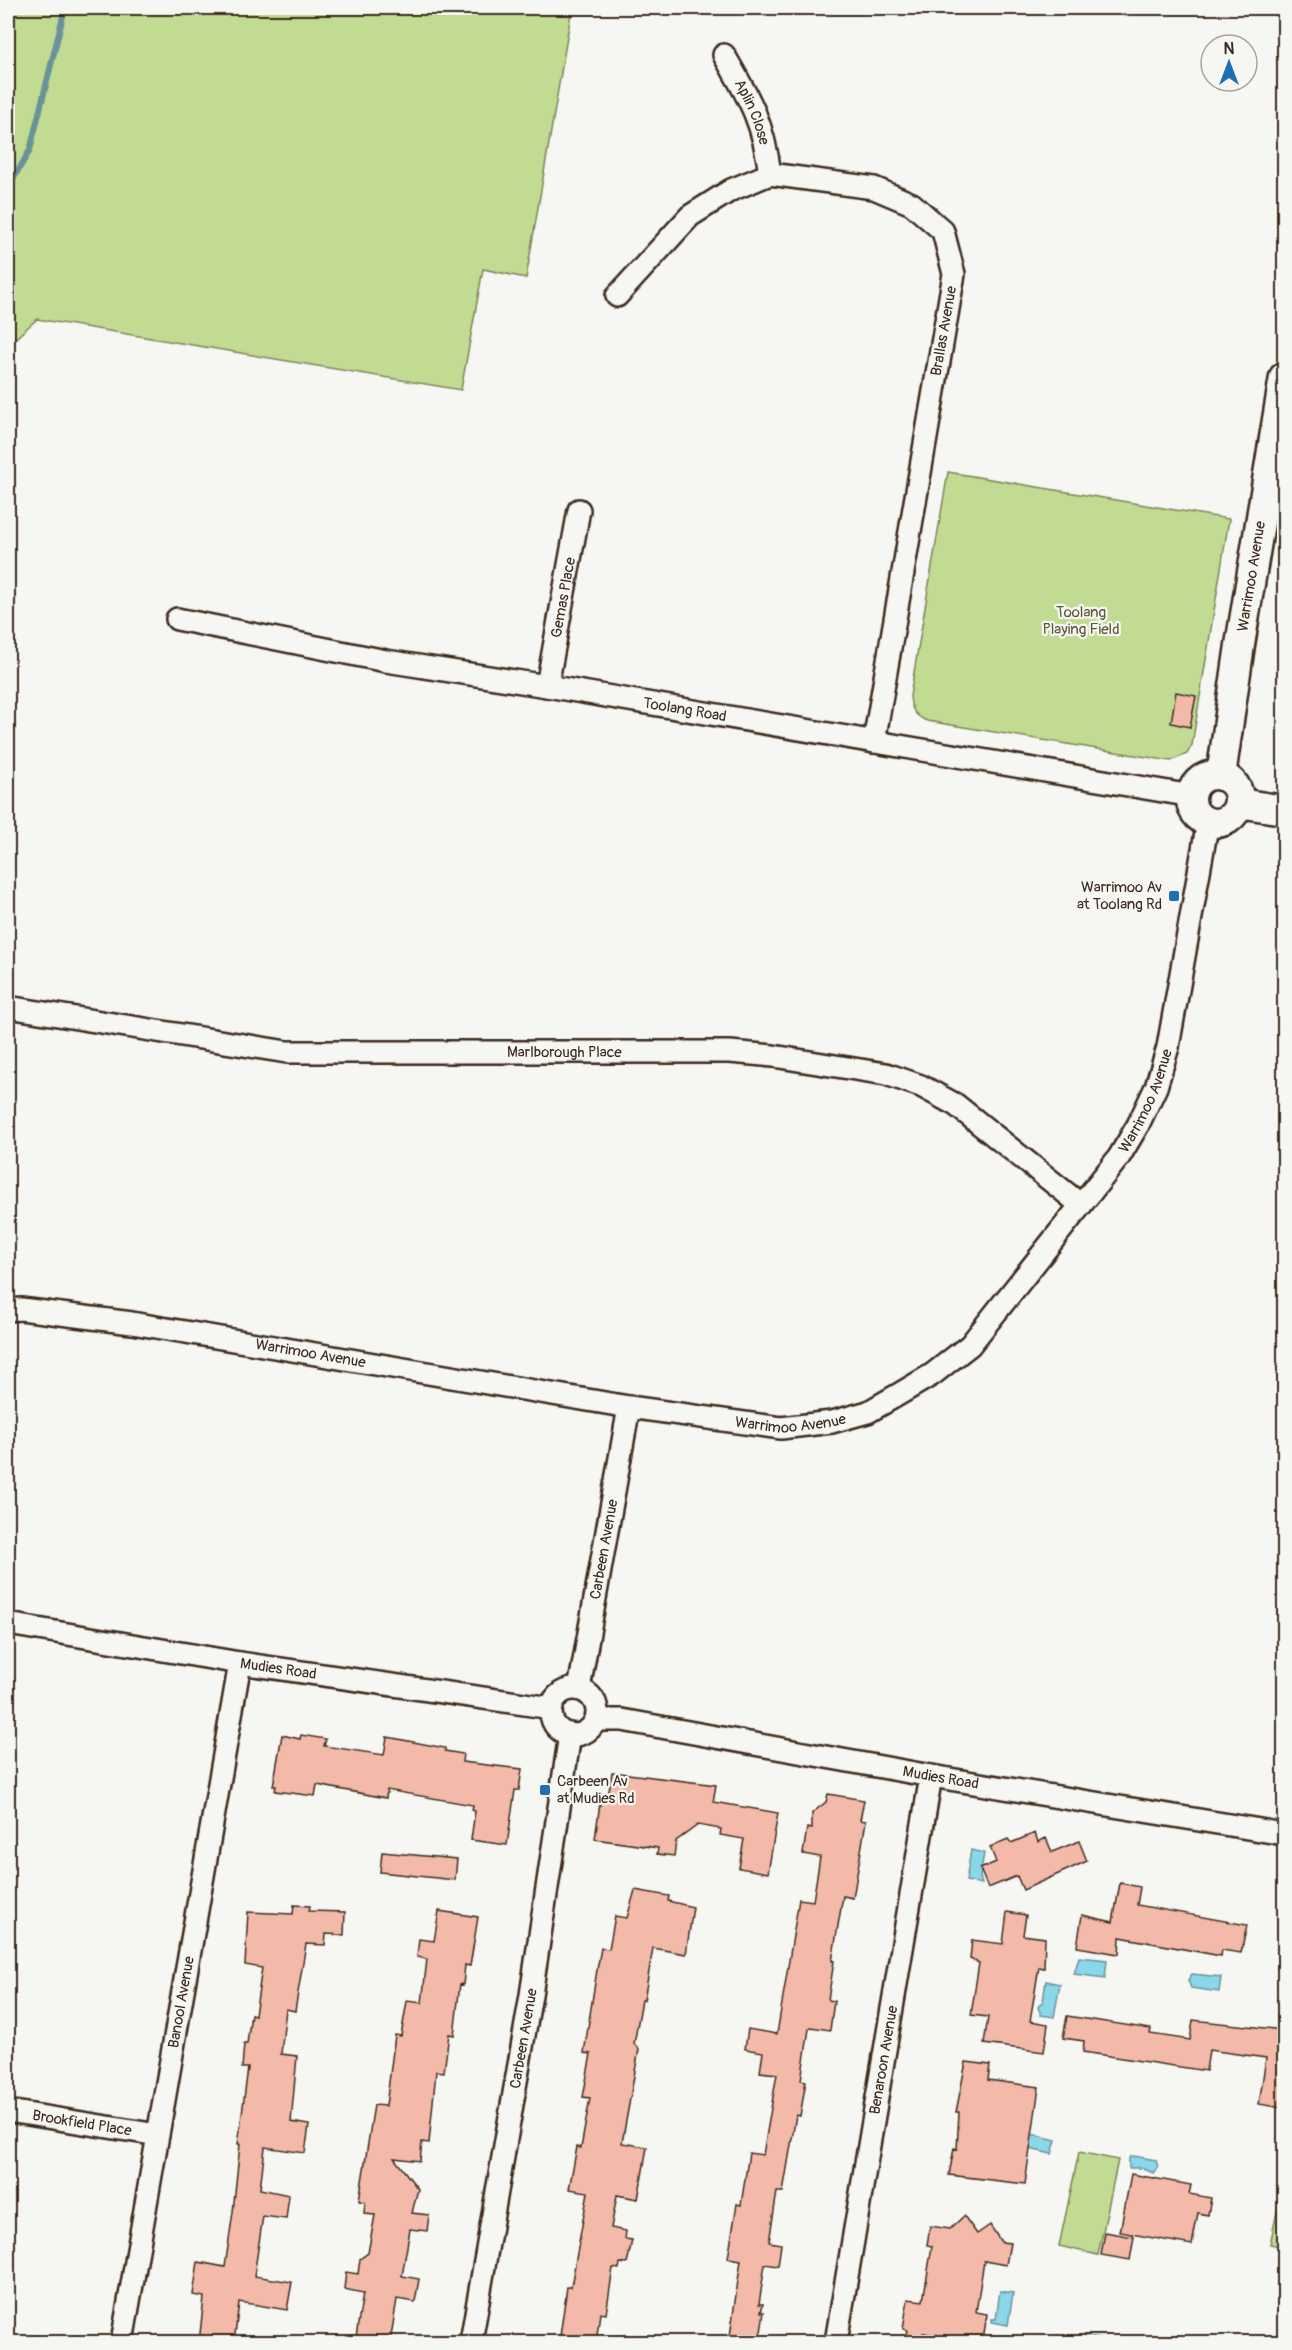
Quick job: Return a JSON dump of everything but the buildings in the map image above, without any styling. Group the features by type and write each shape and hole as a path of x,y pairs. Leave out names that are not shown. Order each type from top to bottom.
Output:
{"street":[{"name":"Aplin Close","path":"724,55 756,110 766,141 770,174"},
{"name":"Brallas Avenue","path":"617,296 690,216 731,190 770,174 874,188 912,204 943,231 954,274 874,742"},
{"name":"Warrimoo Avenue","path":"1221,776 1284,377"},
{"name":"Gemas Place","path":"547,686 579,510"},
{"name":"Toolang Road","path":"177,619 386,661 547,686 1192,796"},
{"path":"1209,776 1221,776 1232,781 1239,803 1231,817 1216,822 1208,821 1196,813 1192,796 1202,780 1209,776"},
{"path":"1239,803 1284,810"},
{"name":"Warrimoo Avenue","path":"8,1310 21,1309 132,1323 628,1407 781,1428 832,1422 868,1412 933,1374 970,1345 1119,1157 1156,1087 1168,1047 1208,821"},
{"name":"Marlborough Place","path":"8,1007 287,1052 730,1052 886,1074 921,1086 956,1105 1082,1205"},
{"name":"Carbeen Avenue","path":"579,1689 628,1407"},
{"name":"Mudies Road","path":"8,1624 240,1663 552,1708"},
{"name":"Banool Avenue","path":"122,2343 240,1663"},
{"path":"579,1689 592,1697 597,1712 596,1720 586,1732 570,1734 558,1728 554,1722 552,1708 563,1691 579,1689"},
{"name":"Mudies Road","path":"596,1720 622,1720 932,1776 1284,1834"},
{"name":"Carbeen Avenue","path":"471,2343 531,1995 570,1734"},
{"name":"Benaroon Avenue","path":"836,2343 932,1776"},
{"name":"Brookfield Place","path":"8,2111 158,2135"}],"green space":[{"path":"8,8 572,8 526,278 483,269 461,390 37,319 8,345"},
{"name":"Toolang Playing Field","path":"948,472 1229,519 1192,745 1187,754 1171,761 927,721 917,715 911,705 910,696"},
{"path":"1079,2152 1118,2160 1098,2255 1059,2246"},
{"path":"1280,2198 1284,2199 1284,2247 1270,2244"}],"water":[{"path":"971,1850 984,1853 980,1877 982,1884 966,1881"},
{"path":"1079,1957 1107,1960 1105,1978 1074,1974"},
{"path":"1192,1974 1221,1977 1219,1992 1191,1988 1188,1980"},
{"path":"1046,1981 1060,1984 1054,2017 1041,2015 1038,2007 1043,2001"},
{"path":"1028,2133 1056,2140 1052,2154 1025,2148"},
{"path":"1133,2156 1156,2160 1158,2167 1153,2173 1142,2168 1129,2168 1129,2158"},
{"path":"1000,2291 1013,2293 1008,2325 992,2322 992,2319 996,2319"},
{"path":"1076,2336 1119,2341 1119,2342 1075,2342"}],"waterway":[{"path":"8,188 30,150 65,8"}],"place":[{"name":"Warrimoo Av at Toolang Rd","path":"1174,896"},
{"name":"Carbeen Av at Mudies Rd","path":"545,1790"}]}
